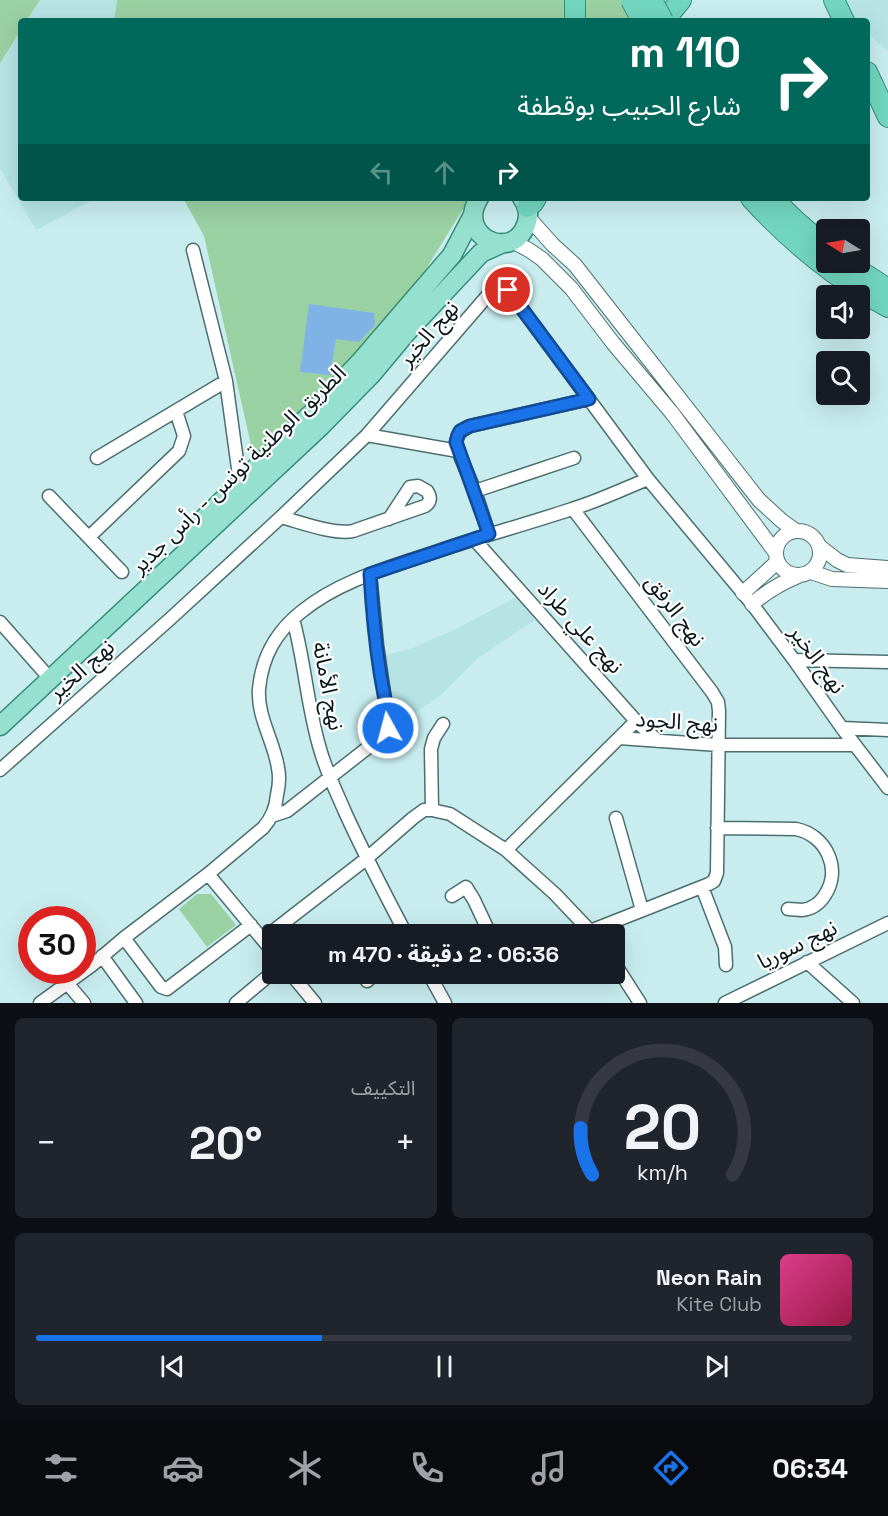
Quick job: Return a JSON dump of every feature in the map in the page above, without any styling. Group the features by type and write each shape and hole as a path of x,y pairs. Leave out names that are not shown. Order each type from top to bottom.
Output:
{"highway":[{"path":"575,0 575,18"},
{"path":"631,0 640,18"},
{"path":"653,0 662,18"},
{"path":"666,18 681,0"},
{"path":"824,0 831,18"},
{"path":"834,0 843,18"},
{"path":"870,78 888,117"},
{"path":"739,201 780,234 816,250"},
{"path":"755,201 816,249"},
{"path":"775,201 796,221 816,247"},
{"path":"839,273 846,281 888,307"},
{"path":"863,273 888,289"}],"main road":[{"path":"638,18 653,0"},
{"path":"658,18 672,0"},
{"path":"476,206 473,222 479,234 490,241 508,242 522,234 527,223 528,204"},
{"name":"الطريق الوطنية تونس - رأس جدير","path":"0,714 45,674 313,412 360,362 452,255 476,206"},
{"name":"الطريق الوطنية تونس - رأس جدير","path":"0,726 321,426 371,375 407,332 481,253 508,242"}],"street":[{"path":"528,204 542,234 576,265 759,500 796,531"},
{"path":"508,242 529,250 542,259 572,288 613,343 672,413 786,572 832,579 888,581"},
{"path":"193,250 226,381 240,483"},
{"name":"نهج الخير","path":"0,770 170,619 367,435 500,284 508,290 648,479 794,660 888,788"},
{"path":"97,458 226,381"},
{"path":"489,534 475,491 458,451 456,442 458,435 470,426 589,399"},
{"path":"88,537 179,451 183,433 176,411"},
{"path":"367,435 458,451"},
{"path":"475,491 574,458"},
{"path":"96,961 208,874 263,828 272,816 278,790 278,766 265,726 259,689 262,671 272,644 303,610 325,596 370,574 489,534 573,509 648,479"},
{"path":"49,496 122,572"},
{"name":"نهج الرفق","path":"573,509 716,698 719,711 716,876 713,882 702,887"},
{"path":"281,517 343,533 389,519"},
{"path":"747,599 776,558 778,543 790,532 807,533 819,546 847,565 881,568"},
{"name":"نهج علي طراد","path":"474,539 636,721 658,741"},
{"path":"747,599 766,593 781,583 804,574 818,563 819,546"},
{"path":"272,816 287,811 384,735 388,728 370,574"},
{"name":"نهج الأمانة","path":"293,619 300,644 316,734 329,778 366,859 401,924"},
{"path":"0,622 45,674"},
{"path":"794,660 888,662"},
{"path":"620,738 636,721"},
{"path":"432,810 431,749 434,738 443,724"},
{"path":"842,728 888,730"},
{"name":"نهج الجود","path":"506,850 620,738 718,745 855,746"},
{"path":"282,924 366,859 413,818 424,810 432,810 450,814 506,850 555,894 581,924"},
{"path":"616,818 642,910"},
{"path":"717,828 804,831 819,841 830,859 831,884 815,905 805,910 788,909"},
{"path":"208,874 262,938"},
{"path":"452,896 466,887 485,924"},
{"path":"610,924 702,887 724,947 726,965"},
{"path":"124,938 161,987 167,989 251,925"},
{"path":"883,925 888,936"},
{"name":"نهج سوريا","path":"725,1003 883,925"},
{"path":"102,956 136,1003"},
{"path":"807,962 852,1003"},
{"path":"625,980 640,1003"},
{"path":"236,1003 262,981"},
{"path":"40,1003 66,984"},
{"path":"68,984 84,1003"},
{"path":"299,984 315,1003"},
{"path":"435,984 445,1003"}],"shaded area":[{"path":"40,0 117,0 114,18 28,18"},
{"path":"847,0 888,0 888,51 870,36 870,18 852,18"},
{"path":"18,35 18,199 0,168 0,63"},
{"path":"19,201 90,201 36,230"},
{"path":"516,597 535,620 478,658 440,696 396,725 382,656 412,648 454,630"}],"green space":[{"path":"0,0 40,0 28,18 18,18 18,35 0,63"},
{"path":"117,0 648,0 633,18 114,18"},
{"path":"185,201 468,201 408,298 308,403 255,463 204,236"},
{"path":"197,894 211,894 236,925 207,947 179,909"}],"water":[{"path":"309,304 374,313 375,325 359,342 336,339 330,375 300,372"}],"route":[{"path":"388,728 370,574 489,534 475,491 456,445 460,431 470,426 589,399 508,290"}]}
